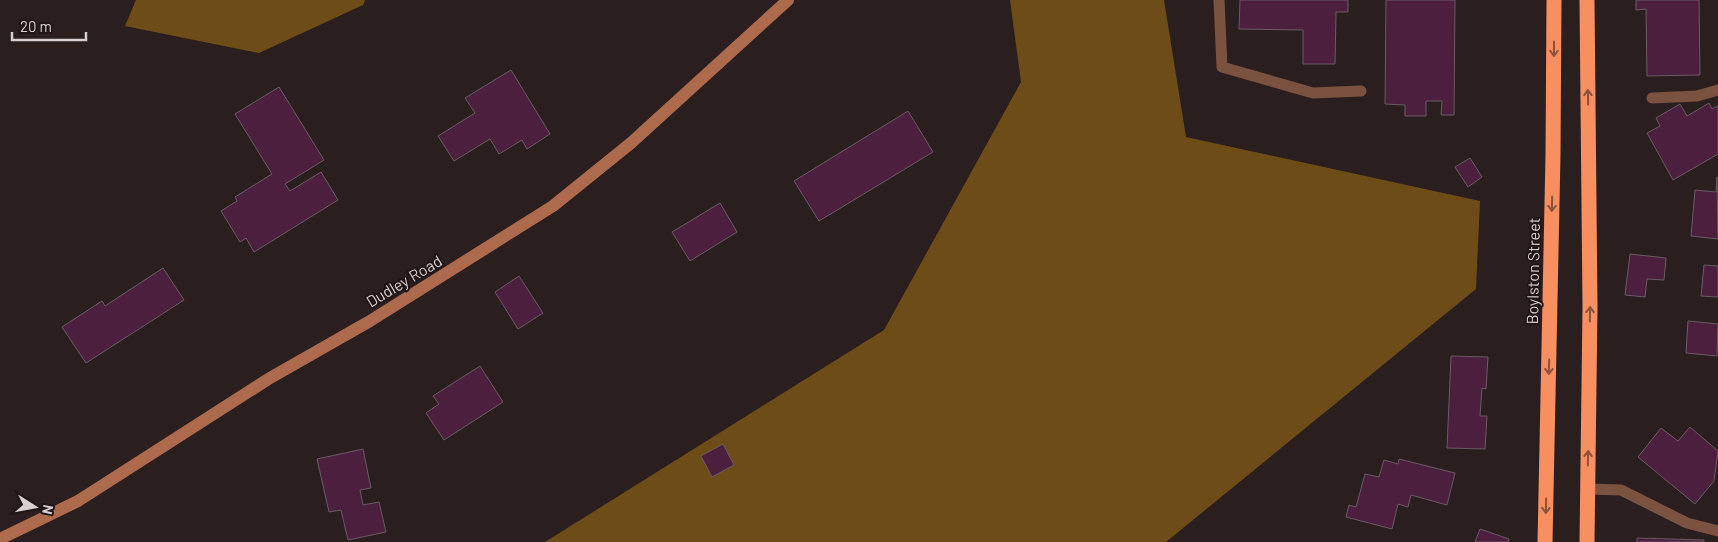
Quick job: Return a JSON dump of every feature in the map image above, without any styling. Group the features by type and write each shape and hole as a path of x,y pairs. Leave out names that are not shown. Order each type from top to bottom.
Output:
{"highway":[{"name":"Boylston Street","path":"1545,542 1554,155 1554,0"},
{"path":"1587,0 1590,307 1587,542"}],"street":[{"name":"Dudley Road","path":"0,538 78,501 270,378 409,297 553,206 632,143 788,0"}],"lane":[{"path":"1219,0 1222,67 1313,93 1361,91"},
{"path":"1652,98 1697,96 1718,90"},
{"path":"1588,489 1621,490 1687,524 1718,531"}],"shaded area":[{"path":"136,0 365,0 363,5 259,53 125,26"},
{"path":"1010,0 1164,0 1186,137 1480,201 1476,289 1166,542 545,542 884,330 1021,82"}],"building":[{"path":"1240,0 1348,0 1348,12 1336,12 1335,64 1303,64 1303,30 1239,29"},
{"path":"1386,0 1455,0 1454,115 1441,115 1442,101 1426,101 1426,116 1405,116 1405,105 1385,104"},
{"path":"1636,0 1699,0 1700,75 1647,76 1646,9 1636,10"},
{"path":"511,70 550,134 527,149 522,140 499,154 490,139 454,161 438,136 475,113 465,98"},
{"path":"279,87 324,160 285,184 290,191 321,172 338,200 254,252 246,238 240,242 221,211 237,201 235,197 272,174 235,114"},
{"path":"1709,103 1712,109 1718,106 1718,154 1673,180 1647,133 1660,126 1656,118 1680,104 1687,116"},
{"path":"908,111 933,152 819,221 794,181"},
{"path":"1470,158 1482,177 1468,187 1455,167"},
{"path":"1717,177 1718,239 1691,236 1695,190 1716,192"},
{"path":"720,203 737,232 690,261 672,232"},
{"path":"1630,254 1666,258 1664,280 1647,279 1645,297 1625,295"},
{"path":"1704,265 1718,266 1718,297 1701,296"},
{"path":"163,268 184,300 86,363 62,327 102,301 105,306"},
{"path":"519,276 543,313 518,329 495,292"},
{"path":"1688,321 1718,324 1717,356 1686,353"},
{"path":"1451,356 1488,357 1486,389 1482,388 1480,416 1487,416 1485,449 1447,448"},
{"path":"480,366 503,402 444,440 426,413 439,404 433,396"},
{"path":"1690,427 1718,451 1714,481 1695,504 1638,457 1661,428 1678,441"},
{"path":"723,444 734,465 712,477 701,456"},
{"path":"363,449 371,488 360,490 363,505 379,502 386,532 348,540 341,510 329,512 317,459"},
{"path":"1399,459 1455,473 1447,505 1411,495 1408,507 1398,504 1392,529 1346,517 1349,505 1356,507 1365,474 1379,477 1384,460 1398,464"},
{"path":"1480,529 1509,539 1508,542 1475,542"},
{"path":"1637,538 1704,540 1704,542 1637,542"}]}
